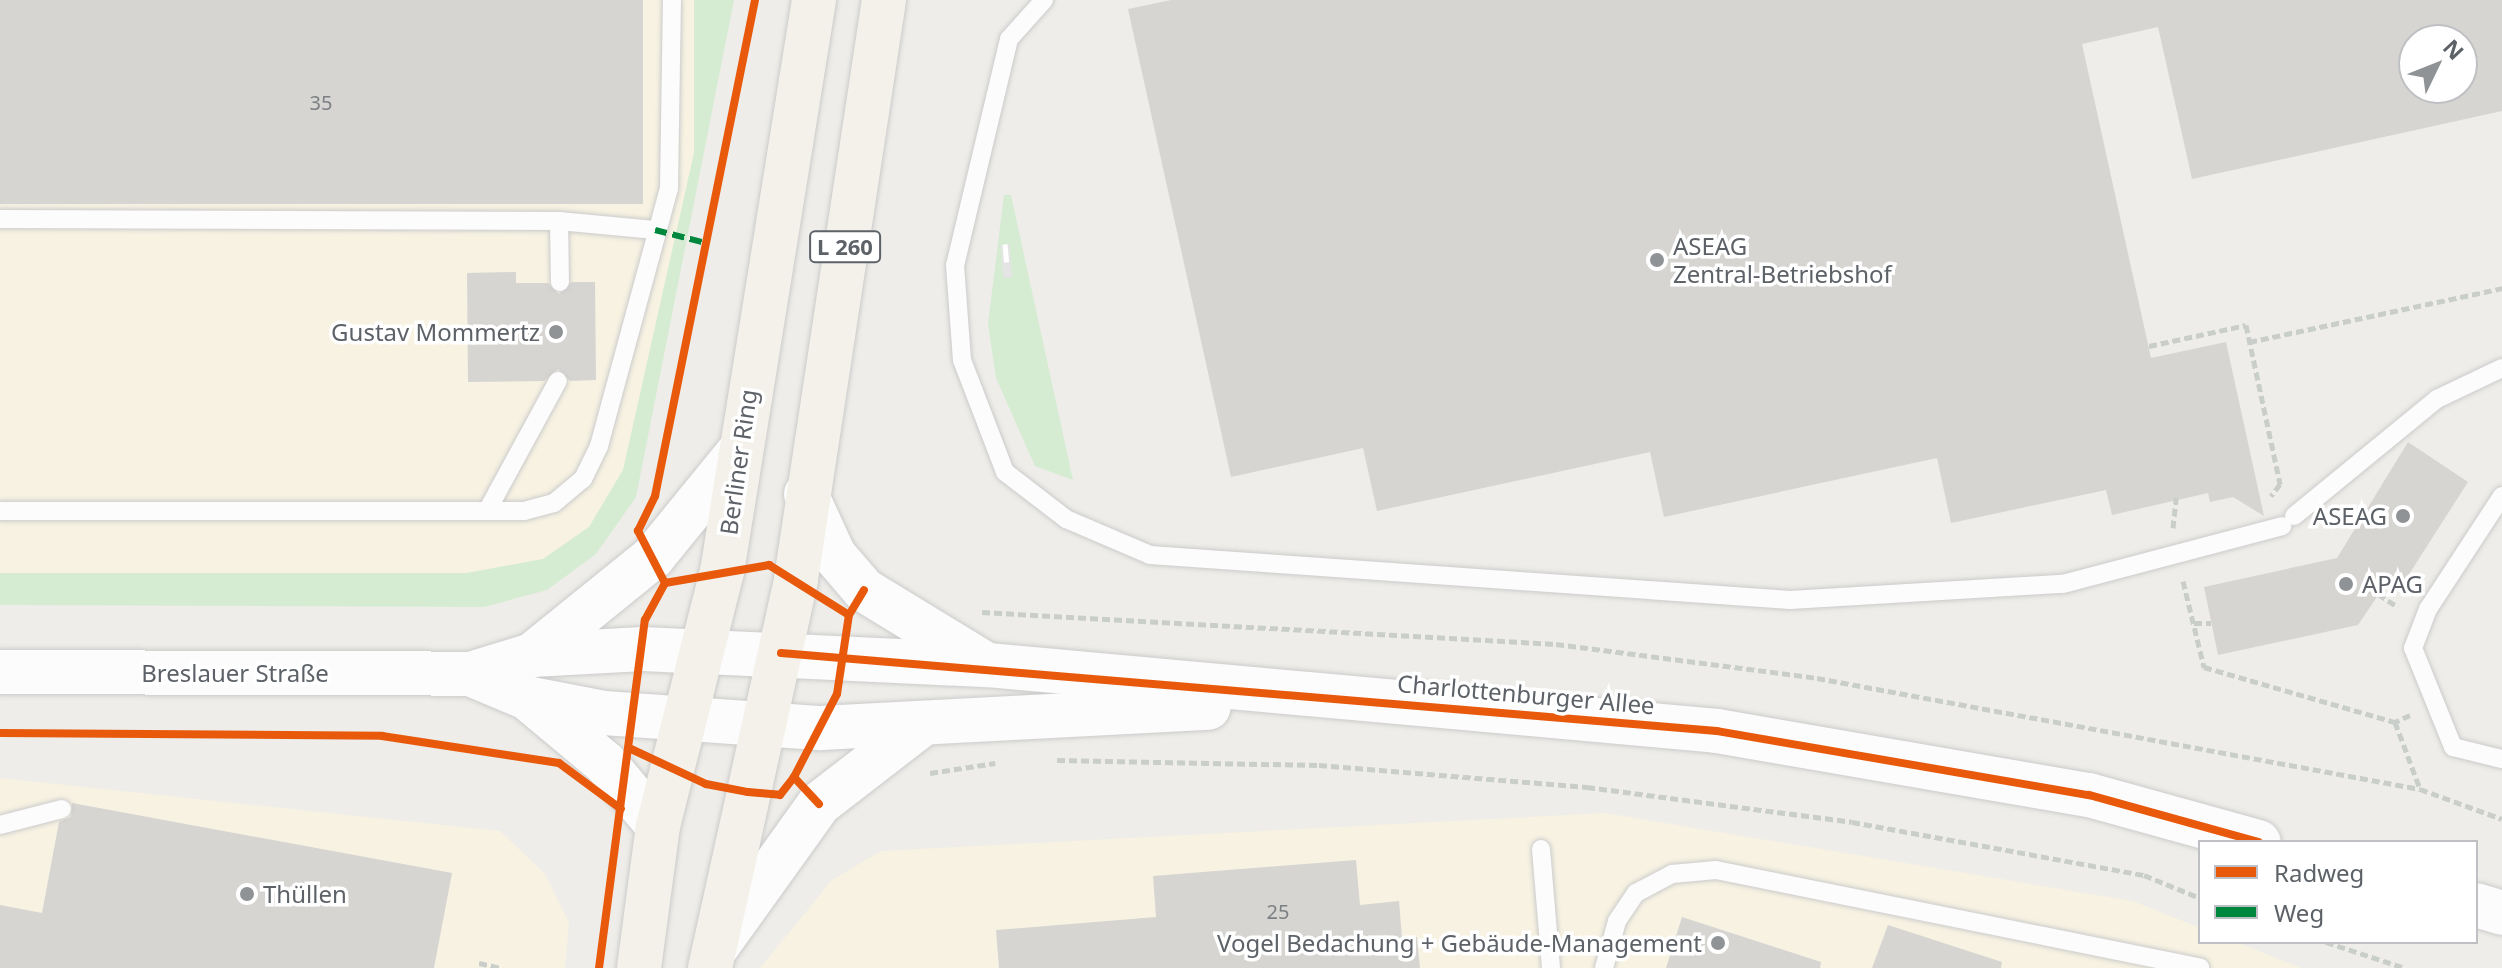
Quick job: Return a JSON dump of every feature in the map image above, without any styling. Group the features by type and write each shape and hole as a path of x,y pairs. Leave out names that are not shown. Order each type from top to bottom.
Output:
{"main road":[{"name":"Berliner Ring","path":"639,968 658,826 703,650 814,0"},
{"name":"L 260","path":"711,961 781,653 884,0"}],"street":[{"path":"532,655 653,557 737,454"},
{"path":"806,494 834,555 864,590 988,665"},
{"name":"Breslauer Straße","path":"0,672 470,674 532,655 703,650 781,653"},
{"name":"Charlottenburger Allee","path":"781,653 988,665 1348,700 1627,721 1907,759 2089,795 2252,840"},
{"name":"Breslauer Straße","path":"470,674 527,698 684,719"},
{"path":"527,698 605,763 658,826"},
{"name":"Charlottenburger Allee","path":"684,719 766,724 920,726 1348,700"},
{"path":"711,961 799,826 920,726"},
{"path":"2478,906 2502,913"}],"lane":[{"path":"0,511 487,511 554,503 583,479 599,446 655,230 669,188 672,0"},
{"path":"1044,0 1009,39 955,265 962,360 1005,472 1066,519 1150,555 1790,600 2063,584 2288,521 2437,399 2502,368"},
{"path":"0,219 559,221 655,230"},
{"path":"559,221 560,282"},
{"path":"487,511 558,381"},
{"path":"2502,496 2428,609 2413,648 2433,705 2453,747 2502,759"},
{"path":"0,825 62,809"},
{"path":"1541,849 1551,968"},
{"path":"1604,968 1617,921 1636,893 1672,874 1716,870 2200,968"}],"path":[{"path":"2249,342 2502,288"},
{"path":"2149,346 2246,325 2280,484 2268,500"},
{"path":"2176,497 2177,554 2204,667 2395,722 2433,705"},
{"path":"972,611 1556,644 1817,678 2420,789 2502,819"},
{"path":"2194,623 2211,623"},
{"path":"2395,722 2420,789"},
{"path":"1042,759 1319,765 1587,787 1852,822 2144,875 2198,897"},
{"path":"921,778 1001,763"},
{"path":"2332,944 2405,968"},
{"path":"479,963 501,968"}],"shaded area":[{"path":"0,0 694,0 694,153 623,470 589,527 543,559 467,573 0,573"},
{"name":"Thüllen","path":"0,778 500,831 545,874 569,923 565,968 0,968"},
{"path":"1605,813 2133,901 2198,927 2198,944 2241,944 2301,968 760,968 832,880 881,851"}],"green space":[{"path":"694,0 734,0 636,497 596,554 547,590 484,607 0,605 0,573 467,573 543,559 589,527 623,470 694,153"},
{"path":"1004,195 1011,195 1073,480 1035,466 996,378 988,324"}],"building":[{"path":"0,0 643,0 643,204 0,204"},
{"name":"ASEAG Zentral-Betriebshof","path":"1171,0 2502,0 2502,111 2192,179 2158,27 2082,44 2151,358 2226,342 2264,516 2233,497 2210,502 2208,493 2112,515 2106,490 1951,523 1937,458 1664,517 1650,452 1377,511 1363,448 1231,477 1128,9"},
{"path":"516,272 516,283 548,283 559,294 572,282 595,282 596,380 570,381 558,369 544,381 468,382 467,273"},
{"name":"ASEAG","path":"2408,442 2468,482 2397,593 2385,585 2358,625 2218,655 2204,587 2337,558"},
{"name":"Thüllen","path":"72,803 452,873 434,968 0,968 0,905 42,913 59,822 71,817"},
{"path":"1356,860 1360,905 1399,901 1402,938 1417,937 1420,968 999,968 996,930 1156,917 1153,876"},
{"name":"Vogel Bedachung + Gebäude-Management","path":"1682,917 1821,962 1820,968 1666,968"},
{"path":"1888,925 2002,962 2001,968 1872,968"}],"railway":[{"path":"1005,244 1008,277"}],"marked path":[{"path":"655,230 706,243"}],"cycle path":[{"path":"599,968 645,620 665,583 638,531 655,496 755,0"},
{"path":"665,583 769,565 849,615"},
{"path":"819,804 794,777 837,694 849,615 864,590"},
{"path":"781,653 1717,731 2089,795 2252,840"},
{"path":"0,733 382,736 559,763 621,809"},
{"path":"631,749 706,784 748,792 780,795 794,777"}],"place":[{"name":"ASEAG Zentral-Betriebshof","path":"1657,260"},
{"name":"Gustav Mommertz","path":"556,332"},
{"name":"ASEAG","path":"2403,516"},
{"name":"APAG","path":"2346,584"},
{"name":"Thüllen","path":"247,894"},
{"name":"Vogel Bedachung + Gebäude-Management","path":"1718,943"}]}
